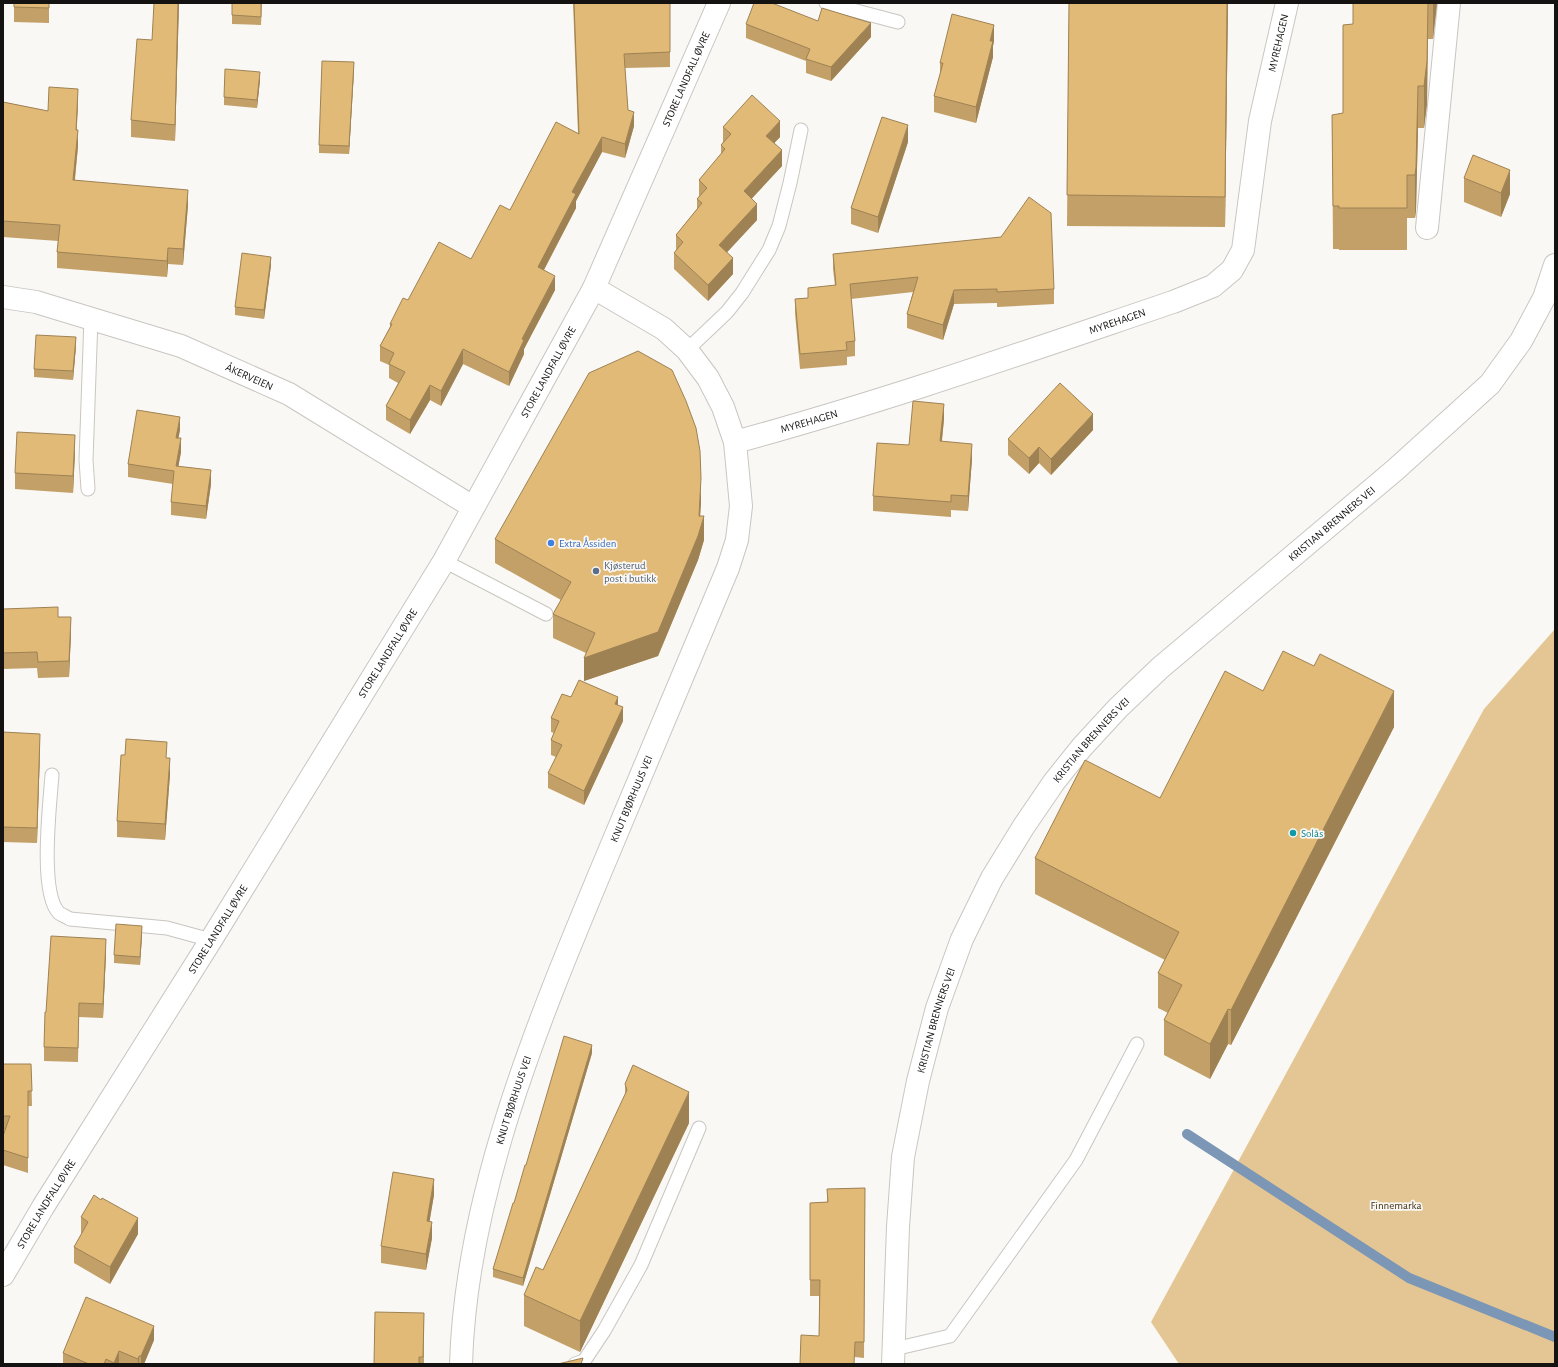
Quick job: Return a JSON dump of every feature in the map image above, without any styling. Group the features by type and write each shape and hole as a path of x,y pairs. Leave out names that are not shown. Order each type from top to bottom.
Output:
{"street":[{"name":"STORE LANDFALL ØVRE","path":"3,1275 43,1207 211,940 444,561 594,288 718,3"},
{"name":"MYREHAGEN","path":"735,442 811,422 891,397 1173,302 1213,286 1232,270 1243,250 1260,121 1287,3"},
{"path":"1427,228 1449,3"},
{"name":"KRISTIAN BRENNERS VEI","path":"894,1356 898,1226 903,1157 918,1081 937,1008 962,939 992,878 1024,826 1054,782 1082,747 1118,708 1160,668 1395,470 1490,384 1550,299 1555,265"},
{"name":"KNUT BJØRHUUS VEI","path":"461,1364 462,1333 471,1262 488,1184 508,1115 543,1012 728,568 737,540 741,506 735,442 723,407 711,384 687,350 664,329 594,288"},
{"name":"ÅKERVEIEN","path":"3,297 36,302 181,346 289,394 473,507"}],"lane":[{"path":"826,3 898,22"},
{"path":"687,350 727,312 742,293 769,250 779,226 801,130"},
{"path":"88,489 86,460 91,318"},
{"path":"444,561 546,614"},
{"path":"52,775 47,847 49,885 54,903 60,913 70,919 167,928 211,940"},
{"path":"894,1356 950,1336 1076,1160 1137,1044"},
{"path":"575,1364 584,1361 600,1337 640,1265 699,1128"}],"green space":[{"name":"Finnemarka","path":"1555,629 1555,1364 1179,1364 1151,1322 1484,709"}],"building":[{"path":"14,3 49,3 49,8 14,7"},
{"path":"154,3 178,3 175,125 131,120 137,39 152,40"},
{"path":"232,3 261,3 261,17 232,15"},
{"path":"574,3 670,3 670,52 624,54 628,110 634,112 625,144 602,137 572,192 576,194 538,267 555,276 522,339 524,340 509,372 463,349 441,391 430,385 410,420 386,406 405,372 389,364 394,353 380,346 392,324 390,324 403,298 408,300 439,242 471,259 500,205 510,210 556,122 579,134"},
{"path":"754,3 772,3 818,21 822,8 871,23 831,67 806,59 810,49 746,24"},
{"path":"1069,3 1227,3 1225,197 1067,195"},
{"path":"1353,3 1428,3 1427,61 1424,86 1418,86 1416,167 1415,175 1407,175 1407,208 1339,208 1339,206 1333,206 1332,115 1343,113 1343,25 1353,24"},
{"path":"952,14 994,25 990,41 993,41 976,107 934,96 943,63 940,63"},
{"path":"322,61 354,62 349,146 319,145"},
{"path":"225,69 260,72 257,100 224,97"},
{"path":"49,87 78,89 76,130 78,130 73,180 188,190 183,249 168,248 167,261 57,252 60,225 3,221 3,102 48,111"},
{"path":"752,95 780,121 766,136 782,150 744,191 757,204 719,245 733,258 708,285 674,253 683,242 676,235 702,203 697,199 707,188 699,180 725,149 721,145 731,134 723,127"},
{"path":"882,117 908,125 878,217 851,208"},
{"path":"1473,155 1510,170 1501,193 1464,178"},
{"path":"1029,197 1051,213 1054,289 997,292 997,289 954,290 943,325 907,314 918,277 850,284 855,341 846,342 847,350 800,354 795,299 808,298 808,288 836,285 833,254 1001,237"},
{"path":"242,253 271,257 264,310 235,307"},
{"path":"36,335 76,337 73,371 34,369"},
{"path":"638,351 672,370 686,401 696,428 700,451 701,478 699,516 704,516 698,536 658,632 584,658 595,633 553,614 571,582 495,539 589,373"},
{"path":"1060,383 1093,414 1051,459 1039,447 1029,458 1008,439"},
{"path":"913,401 944,404 940,441 972,444 968,496 951,495 951,502 873,496 877,443 909,445"},
{"path":"137,410 180,417 176,438 181,438 176,466 211,470 206,506 171,502 174,471 128,464"},
{"path":"17,432 75,435 73,476 15,473"},
{"path":"58,607 58,617 71,617 69,661 38,662 37,652 3,653 3,609"},
{"path":"1283,651 1314,666 1320,654 1394,691 1231,1010 1228,1009 1210,1044 1164,1020 1182,985 1158,973 1179,932 1035,858 1085,760 1160,798 1225,671 1263,691"},
{"path":"579,680 618,697 615,704 623,707 584,791 548,773 562,745 551,740 559,721 551,718 562,694 571,697"},
{"path":"3,732 40,734 37,828 3,827"},
{"path":"126,739 167,742 166,758 170,758 165,824 117,821 121,755 125,755"},
{"path":"116,924 142,926 140,957 114,955"},
{"path":"51,936 106,939 103,1004 79,1003 78,1048 44,1047 45,1012"},
{"path":"564,1036 592,1045 523,1278 493,1269 526,1165"},
{"path":"3,1064 31,1064 32,1091 28,1091 28,1158 3,1150 3,1136 10,1116 3,1116"},
{"path":"633,1065 689,1092 580,1321 524,1295 536,1267 543,1270 627,1090 625,1084"},
{"path":"393,1172 434,1179 427,1221 432,1222 426,1254 381,1246"},
{"path":"865,1188 864,1342 855,1342 854,1364 800,1364 801,1335 819,1336 820,1280 810,1280 810,1203 828,1202 827,1189"},
{"path":"94,1195 138,1218 110,1267 74,1247 88,1222 81,1217"},
{"path":"86,1297 154,1326 141,1356 139,1356 138,1359 119,1351 114,1363 106,1359 104,1364 89,1364 63,1353"},
{"path":"375,1312 424,1313 423,1357 419,1357 419,1364 374,1364"},
{"path":"583,1358 581,1364 558,1364"}],"waterway":[{"path":"1187,1134 1409,1278 1555,1337"}],"place":[{"name":"Extra Åssiden","path":"551,543"},
{"name":"Kjøsterud post i butikk","path":"596,571"},
{"name":"Solås","path":"1293,833"}]}
